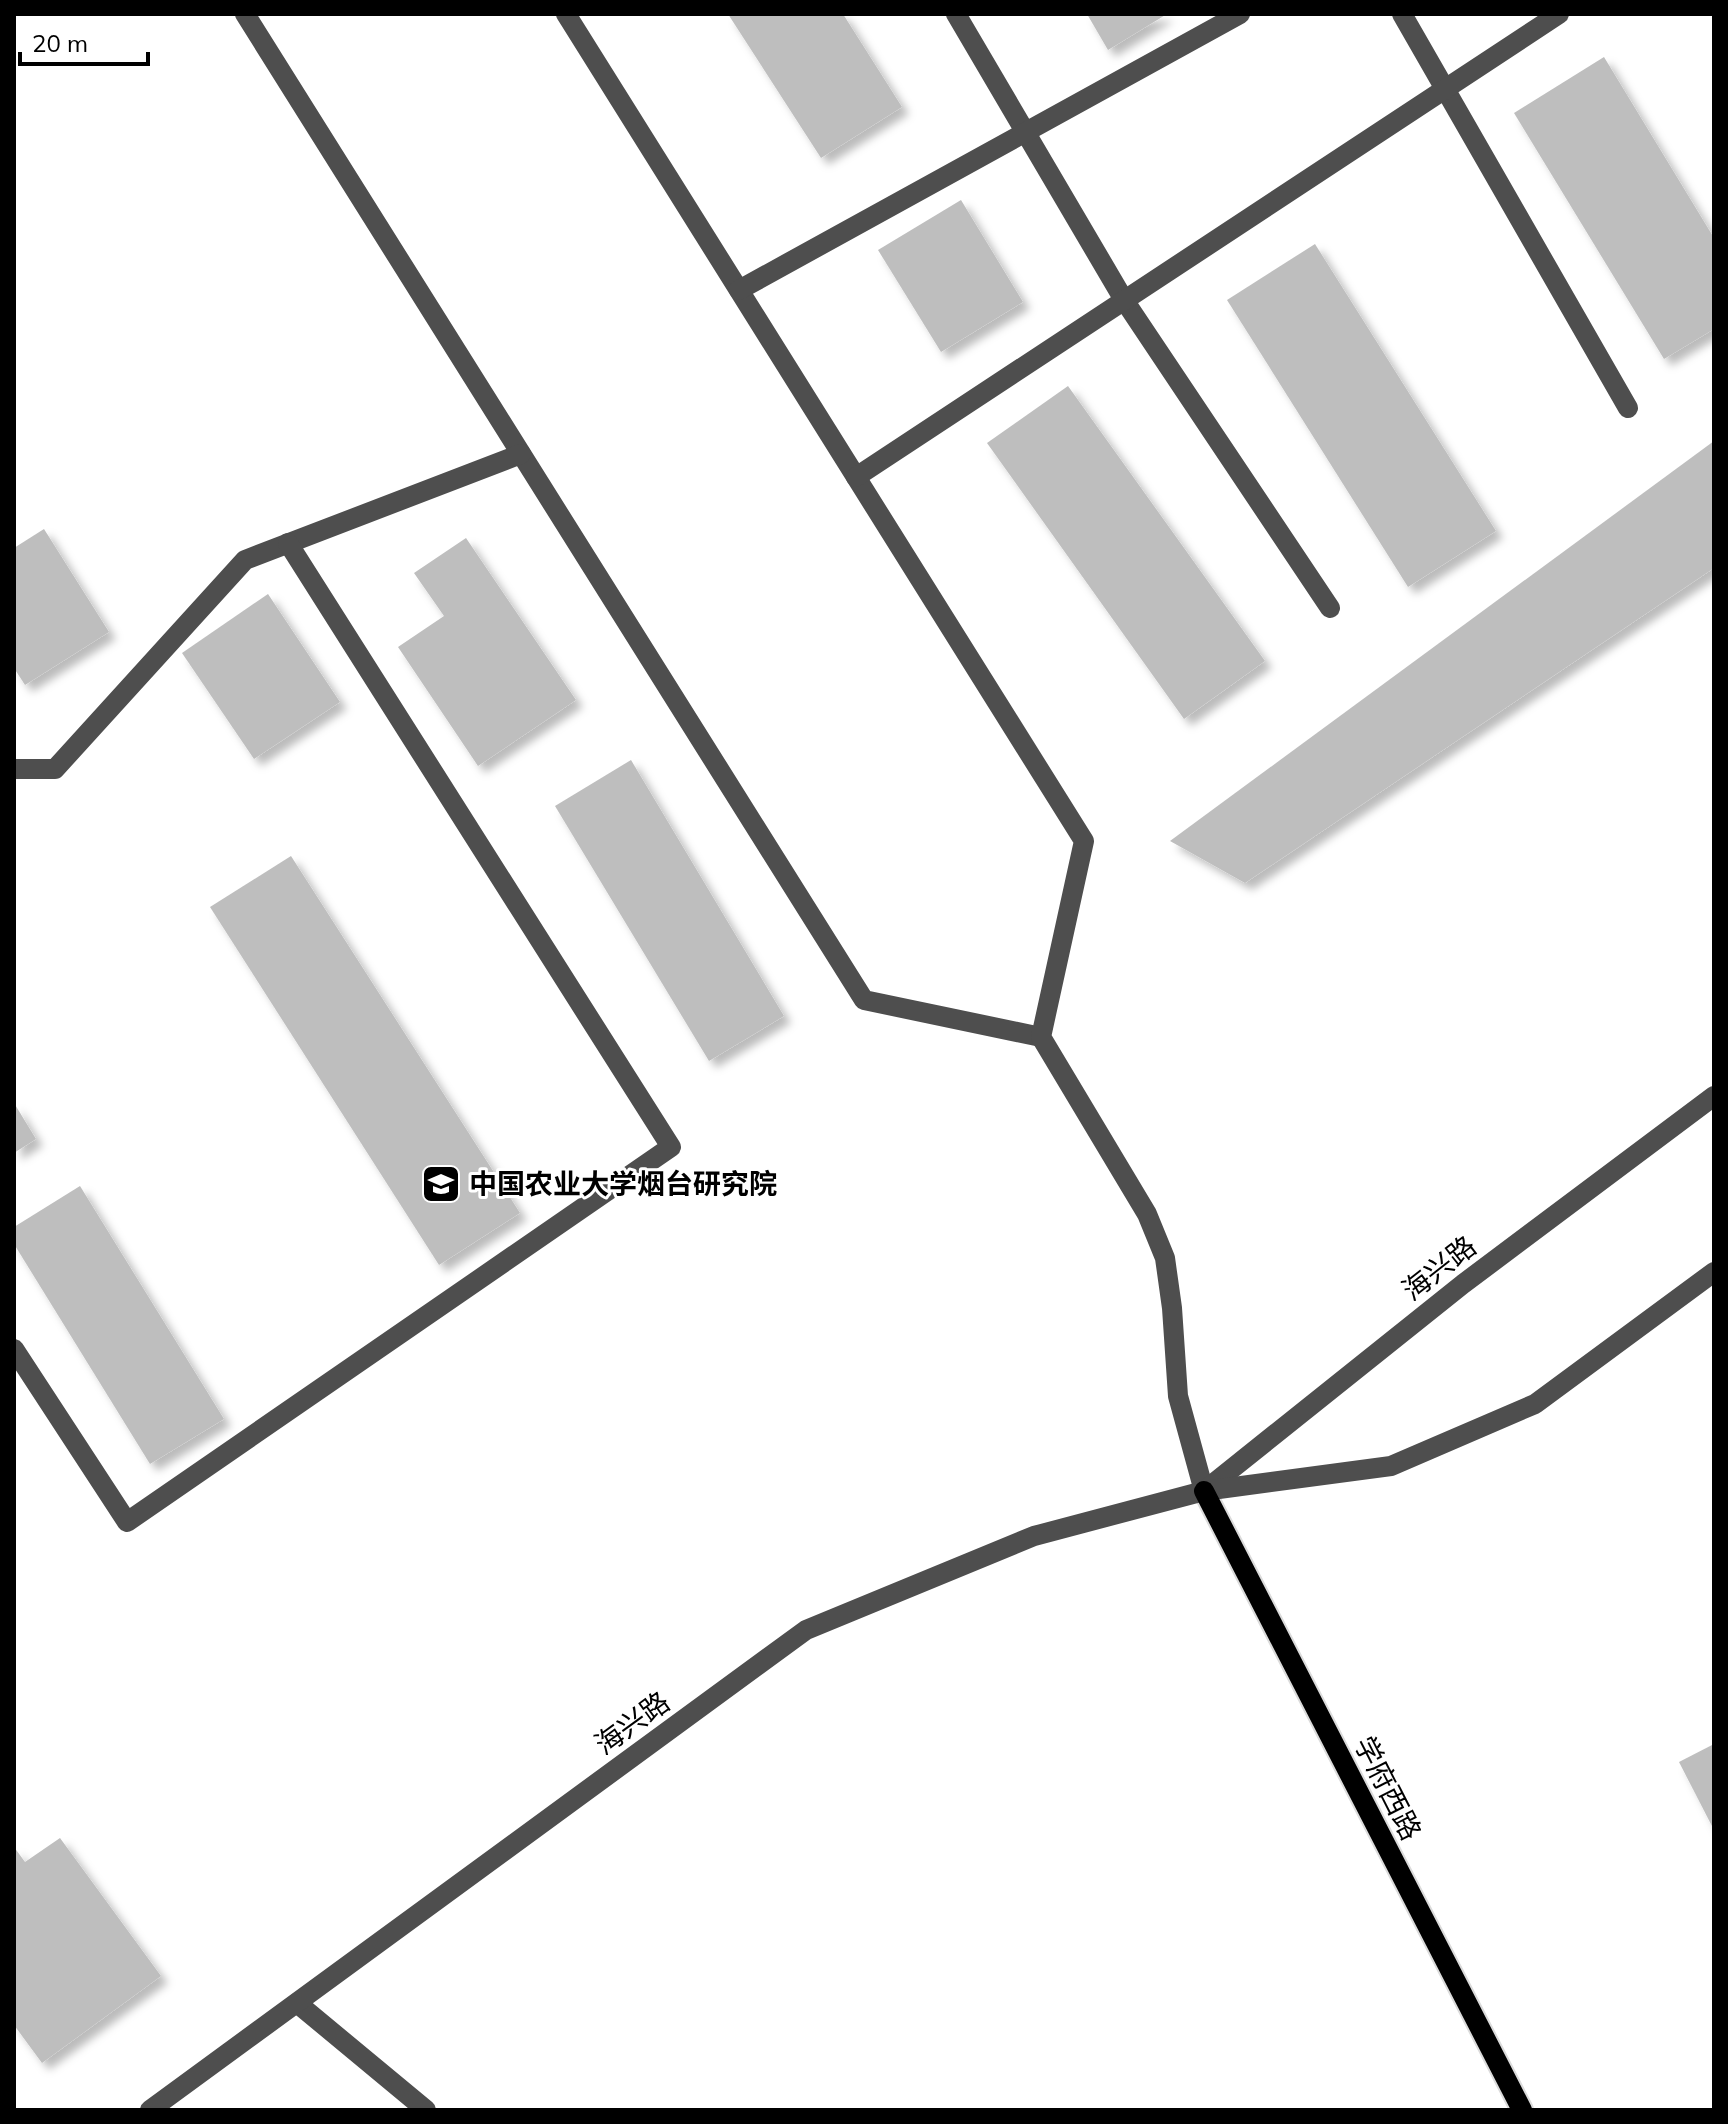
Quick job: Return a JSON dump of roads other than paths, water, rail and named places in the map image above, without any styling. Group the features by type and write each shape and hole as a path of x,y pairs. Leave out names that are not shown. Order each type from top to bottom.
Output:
{"main road":[{"name":"学府西路","path":"1204,1491 1522,2110"}],"street":[{"path":"245,14 864,1000 1041,1037"},
{"path":"566,14 1084,841 1041,1037 1147,1214 1165,1258 1178,1396 1204,1491"},
{"path":"956,14 1124,300 1330,608"},
{"path":"739,290 1240,14"},
{"path":"1402,14 1628,408"},
{"path":"856,477 1559,14"},
{"path":"14,769 55,769 245,560 521,454"},
{"path":"14,1349 127,1522 671,1147 288,543"},
{"name":"海兴路","path":"1204,1491 1463,1284 1714,1096"},
{"name":"海兴路","path":"150,2110 806,1630 1034,1536 1204,1491 1391,1466 1535,1404 1714,1272"},
{"path":"297,2003 426,2110"}],"place":[{"name":"中国农业大学烟台研究院","path":"441,1184"}]}
